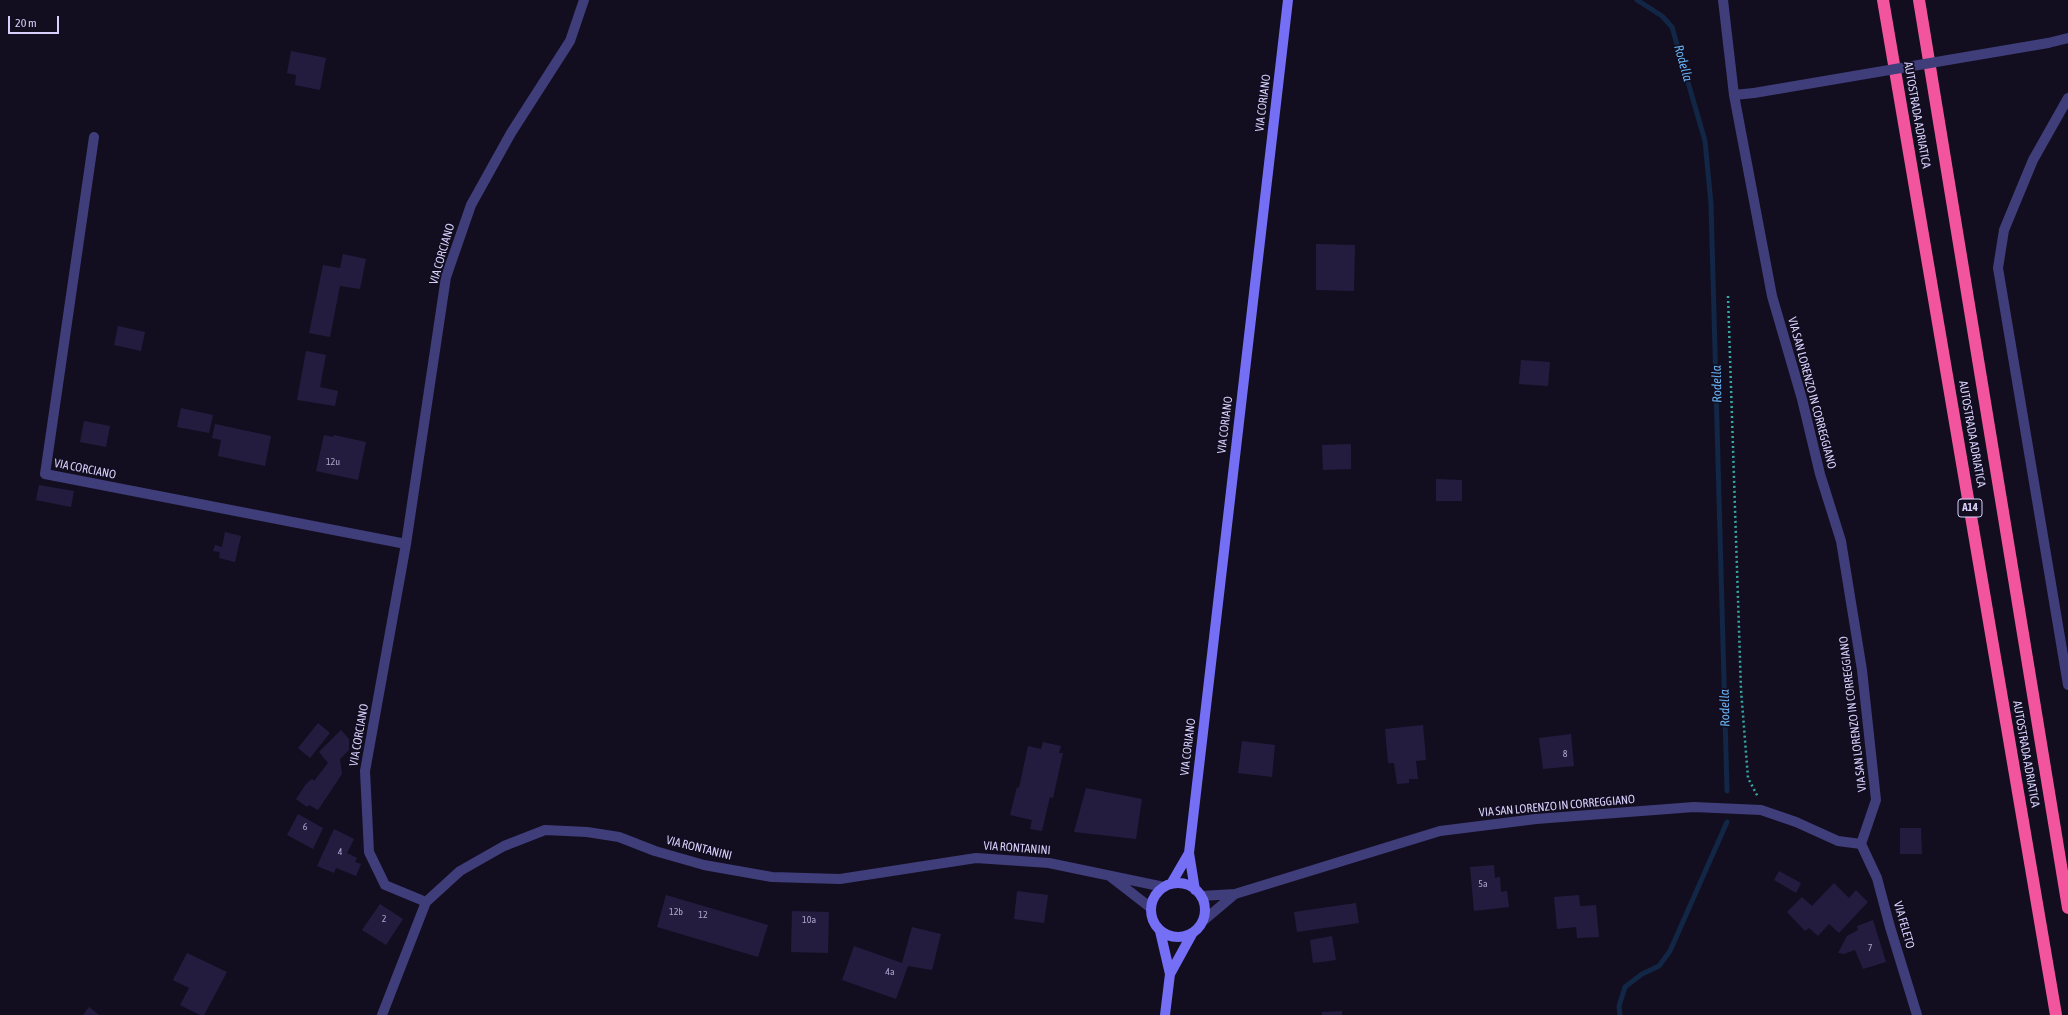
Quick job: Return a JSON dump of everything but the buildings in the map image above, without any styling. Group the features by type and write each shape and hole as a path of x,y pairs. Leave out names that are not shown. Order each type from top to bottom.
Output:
{"highway":[{"name":"AUTOSTRADA ADRIATICA","path":"1883,0 2056,1015"},
{"name":"AUTOSTRADA ADRIATICA","path":"1919,0 2068,908"}],"main road":[{"name":"VIA CORIANO","path":"1198,893 1188,853 1288,0"},
{"name":"VIA CORIANO","path":"1168,886 1188,853"},
{"path":"1165,1015 1170,974 1160,931 1151,917 1151,908 1157,893 1168,886 1188,885 1198,893 1205,913 1203,921 1192,934 1170,974"},
{"path":"1160,931 1168,936 1176,938 1192,934"}],"street":[{"name":"VIA CORCIANO","path":"426,902 385,885 369,852 365,771 406,544 446,277 471,205 511,133 570,41 584,0"},
{"name":"VIA SAN LORENZO IN CORREGGIANO","path":"1198,893 1235,894 1440,831 1536,819 1694,807 1765,812 1796,822 1838,841 1861,844 1876,800 1862,670 1842,541 1820,474 1802,399 1772,296 1734,95 1723,0"},
{"path":"1734,95 1754,93 2048,43 2068,38"},
{"path":"2068,98 2033,160 2004,230 1998,268 2068,685"},
{"name":"VIA CORCIANO","path":"94,138 45,474 406,544"},
{"name":"VIA RONTANINI","path":"382,1015 426,902 460,871 504,846 545,830 587,832 619,838 704,865 772,877 840,879 976,858 1049,863 1168,886"},
{"name":"VIA FELETO","path":"1861,844 1877,878 1890,927 1917,1015"},
{"name":"VIA RONTANINI","path":"1108,875 1151,908"},
{"name":"VIA SAN LORENZO IN CORREGGIANO","path":"1203,921 1235,894"}],"path":[{"path":"1728,296 1741,690 1748,778 1765,812"}],"waterway":[{"name":"Rodella","path":"1637,0 1662,16 1672,27 1705,141 1711,204 1727,791"},
{"name":"Rodella","path":"1620,1015 1619,1006 1625,987 1642,974 1659,966 1670,951 1727,822"}]}
